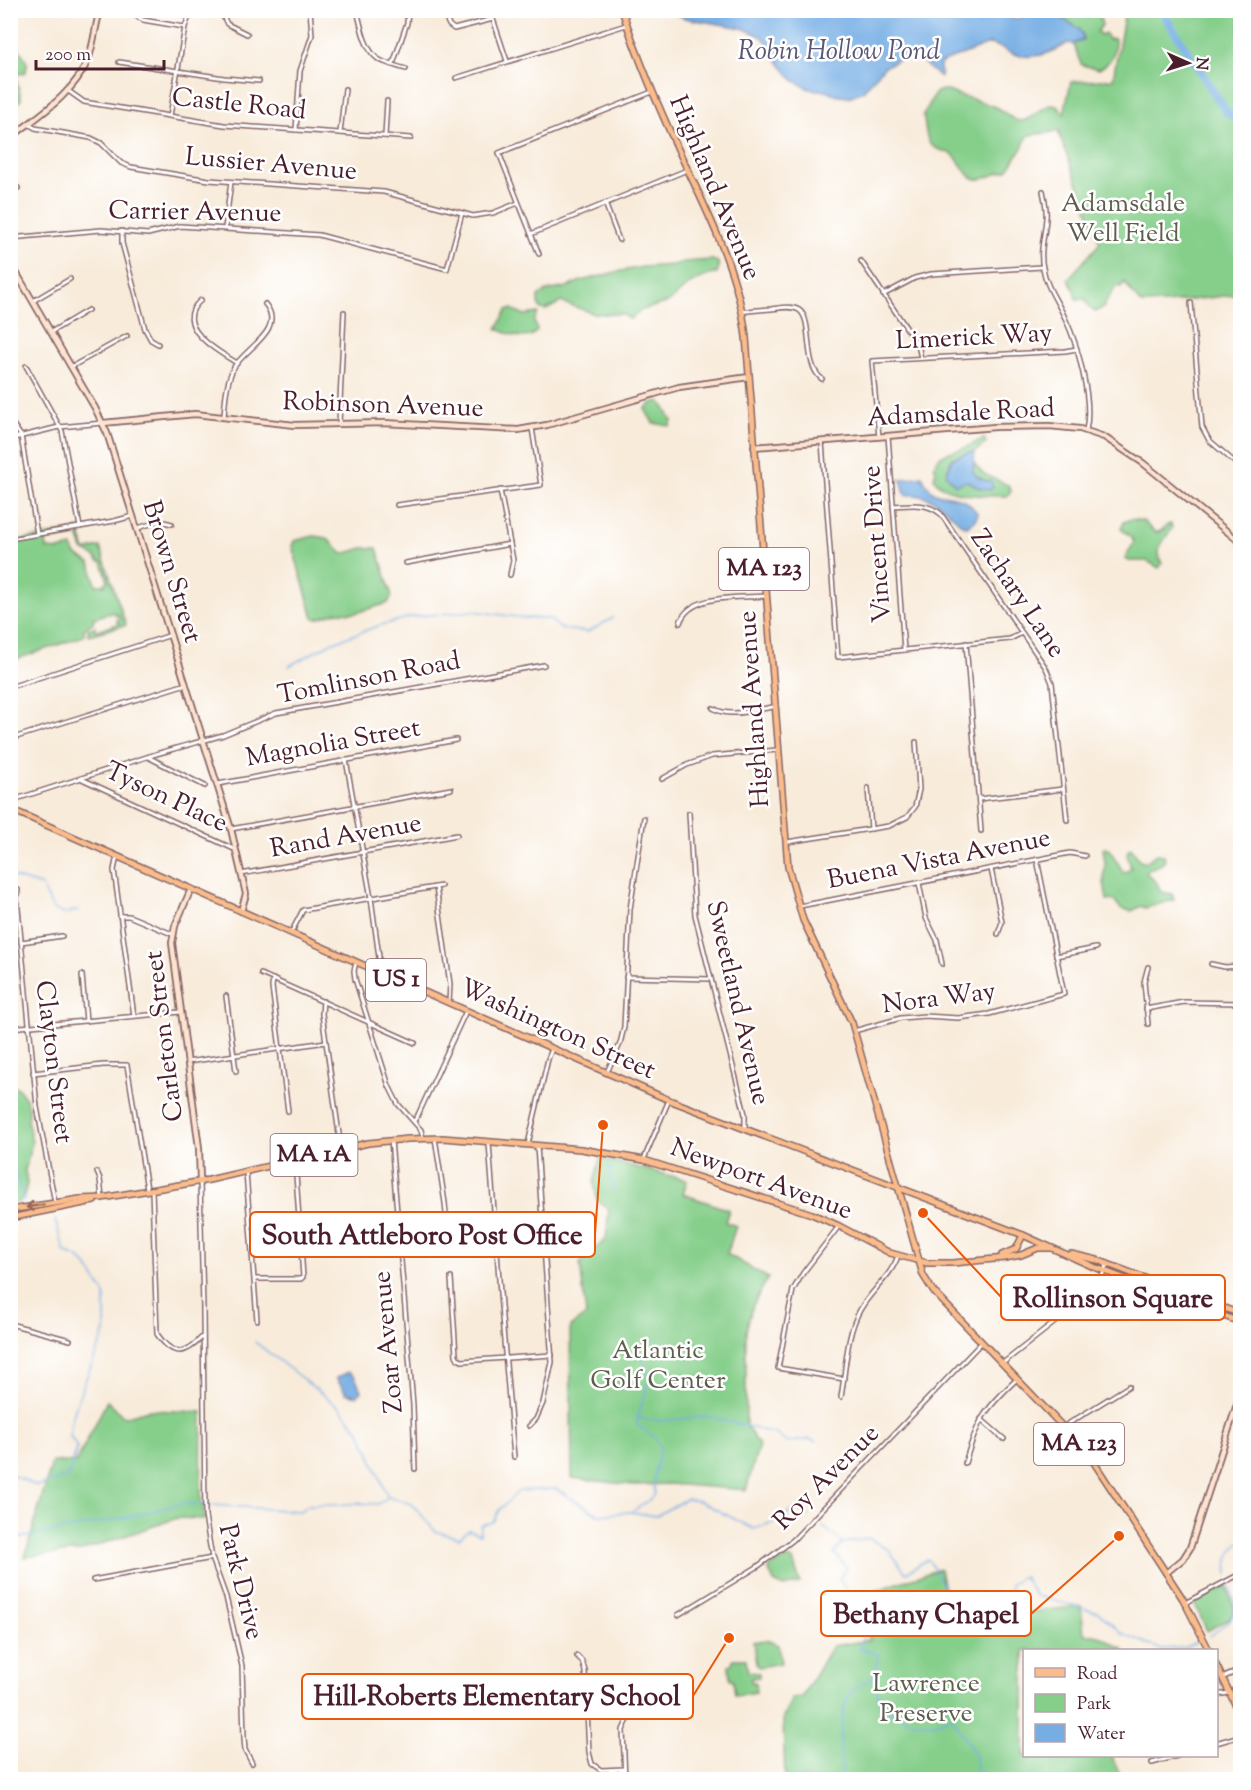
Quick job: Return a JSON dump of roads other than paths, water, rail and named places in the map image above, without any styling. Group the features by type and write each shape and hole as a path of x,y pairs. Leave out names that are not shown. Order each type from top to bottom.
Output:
{"main road":[{"name":"Highland Avenue","path":"621,10 652,92 726,254 742,312 785,842 791,883 809,934 846,1008 854,1031 920,1262"},
{"name":"Washington Street","path":"10,809 669,1100 1023,1235 1104,1271 1240,1322"},
{"name":"Newport Avenue","path":"10,1210 102,1198 200,1181 341,1148 391,1140 435,1138 489,1141 600,1151 644,1160 797,1209 839,1226 898,1256 920,1262"},
{"name":"Newport Avenue","path":"10,1218 65,1208 102,1198"},
{"name":"MA 1A","path":"992,1258 1013,1251 1019,1246 1023,1235"},
{"name":"MA 1A","path":"920,1262 953,1263 1015,1256 1038,1248 1055,1249"},
{"name":"Washington Street","path":"1063,1252 1107,1263 1240,1314"},
{"name":"MA 123","path":"920,1262 928,1285 1063,1427 1098,1468 1185,1603 1208,1649"},
{"path":"1218,1669 1240,1714"}],"street":[{"path":"10,138 67,90 86,65 100,10"},
{"path":"170,116 185,27 195,10"},
{"path":"220,10 227,24 247,34"},
{"path":"296,130 300,70 312,35 310,10"},
{"path":"357,10 370,51 378,58 406,69"},
{"path":"393,64 407,23 408,10"},
{"path":"442,10 452,28 493,19"},
{"path":"490,10 507,62"},
{"path":"134,15 143,20 185,27"},
{"path":"456,78 626,24"},
{"path":"119,62 259,81"},
{"path":"340,133 345,89"},
{"name":"Castle Road","path":"67,90 84,102 224,125 411,138"},
{"path":"538,254 499,153 652,92"},
{"path":"385,136 387,101"},
{"name":"Lussier Avenue","path":"28,124 35,128 92,138 101,143 121,163 131,167 231,182 384,192 462,213 483,215 518,203"},
{"path":"531,234 688,170"},
{"path":"225,228 231,182"},
{"path":"10,192 18,188"},
{"path":"1043,191 1046,211 1041,249 1042,267 1048,286 1067,321 1077,349 1085,389 1086,430"},
{"path":"605,203 619,240"},
{"name":"Carrier Avenue","path":"10,238 94,230 153,234 180,226 225,228 323,235 447,269 462,213"},
{"path":"122,231 126,259 145,329 151,340 158,344"},
{"path":"861,261 918,345 921,358"},
{"name":"Brown Street","path":"10,262 103,423 138,528 231,829 246,894 241,911"},
{"path":"884,295 915,279 932,274 1042,267"},
{"path":"33,301 70,279"},
{"path":"201,300 196,304 192,314 196,331 209,346 237,363"},
{"path":"1191,303 1202,427 1209,440 1240,466"},
{"path":"224,417 228,382 237,363 268,330 271,316 265,304"},
{"path":"742,312 787,307 800,311 805,321 813,367 822,379"},
{"path":"51,332 88,310"},
{"path":"339,424 344,312"},
{"path":"71,367 127,336"},
{"name":"Limerick Way","path":"879,437 872,361 1077,349"},
{"path":"26,366 59,427 66,449 80,527"},
{"name":"Robinson Avenue","path":"10,439 59,427 181,414 295,425 384,423 503,430 532,428 686,385 749,377"},
{"path":"10,420 21,436 37,534"},
{"name":"Adamsdale Road","path":"754,447 1029,426 1086,430 1111,441 1152,469 1240,542"},
{"path":"397,505 541,485 532,428"},
{"name":"Vincent Drive","path":"888,436 904,650"},
{"path":"822,442 838,657 1010,639 1022,633"},
{"path":"500,490 513,560 510,575"},
{"name":"Zachary Lane","path":"893,506 922,505 931,507 941,514 1046,668 1051,679 1068,820"},
{"path":"10,539 134,516"},
{"path":"138,528 160,521 172,524"},
{"path":"406,563 510,544"},
{"path":"680,623 684,612 698,603 766,596"},
{"path":"10,687 171,635"},
{"path":"966,643 981,831"},
{"name":"Tomlinson Road","path":"10,801 223,735 276,713 544,665"},
{"path":"10,739 186,684"},
{"path":"713,708 720,712 735,713 774,706"},
{"name":"Magnolia Street","path":"218,784 456,740"},
{"path":"785,842 871,829 895,824 907,817 915,807 919,789 916,742"},
{"path":"662,779 687,765 712,756 778,750"},
{"path":"148,757 205,786"},
{"path":"346,760 371,898 379,957 376,971"},
{"name":"Tyson Place","path":"80,778 236,850"},
{"path":"868,788 871,829"},
{"path":"231,829 451,789"},
{"path":"979,799 1064,789"},
{"name":"Sweetland Avenue","path":"689,813 695,915 745,1114 745,1130"},
{"path":"607,1073 623,1032 631,900 645,818"},
{"name":"Rand Avenue","path":"241,874 457,835"},
{"name":"Buena Vista Avenue","path":"798,907 1074,852 1085,856"},
{"path":"117,856 114,870 134,1016"},
{"path":"1037,860 1056,956 1096,948"},
{"path":"991,869 1002,922 998,934"},
{"path":"919,883 926,918 939,945 942,964"},
{"path":"291,933 303,910 441,886"},
{"path":"436,887 450,984 449,1003"},
{"name":"Carleton Street","path":"191,889 172,934 172,949 199,1148 200,1181"},
{"name":"Clayton Street","path":"18,890 33,1073 38,1115 55,1203"},
{"path":"120,916 129,916 172,934"},
{"path":"21,942 62,936"},
{"name":"Nora Way","path":"854,1031 901,1018 925,1016 958,1018 989,1014 1064,994 1056,956"},
{"path":"356,962 355,979 392,1093 421,1130 423,1138"},
{"path":"1146,1009 1184,1002 1239,1003 1239,966 1225,968 1211,964"},
{"path":"1148,967 1143,982 1148,1024"},
{"path":"261,974 415,1043"},
{"path":"82,975 86,1021"},
{"path":"626,977 711,979"},
{"path":"273,979 272,987 288,1111"},
{"path":"226,996 236,1071"},
{"path":"323,1001 321,1010 341,1148"},
{"path":"414,1121 466,1011"},
{"path":"10,1028 180,1012"},
{"path":"187,1062 326,1042"},
{"path":"528,1144 552,1049"},
{"path":"33,1073 103,1065 127,1065 149,1190 158,1334 165,1345 173,1350 183,1351 192,1348 204,1336"},
{"path":"644,1160 669,1100"},
{"path":"435,1138 445,1203 448,1245"},
{"name":"Zoar Avenue","path":"391,1140 413,1406 415,1469"},
{"path":"489,1141 514,1456"},
{"path":"530,1426 543,1403 551,1373 552,1355 537,1144"},
{"path":"255,1279 302,1278 304,1270 295,1160"},
{"path":"97,1172 102,1198"},
{"path":"246,1172 257,1320"},
{"name":"Park Drive","path":"200,1181 204,1336 204,1505 212,1558 226,1597 243,1666 244,1738 252,1764"},
{"path":"839,1226 803,1273 793,1290 778,1368 844,1379"},
{"path":"841,1397 856,1318 865,1302 894,1266 898,1256"},
{"path":"1003,1363 1092,1293 1098,1287 1107,1263"},
{"path":"451,1278 458,1359 552,1355"},
{"path":"10,1324 70,1340"},
{"name":"Roy Avenue","path":"678,1615 757,1567 793,1540 982,1342"},
{"path":"965,1463 981,1419 992,1403 1017,1379"},
{"path":"1063,1427 1129,1386"},
{"path":"1166,1573 1183,1559 1190,1548 1240,1395"},
{"path":"981,1419 1004,1439"},
{"path":"93,1580 212,1558"},
{"path":"1185,1603 1240,1574"},
{"path":"577,1656 582,1661 585,1671 589,1752 592,1764 601,1770 624,1769"},
{"path":"1222,1678 1240,1670"},
{"path":"1218,1695 1230,1692"},
{"path":"625,1779 623,1730 629,1717"},
{"path":"1218,1742 1240,1736"},
{"path":"1152,1763 1171,1757"}],"water":[{"name":"Robin Hollow Pond","path":"670,11 998,11 1015,19 1022,17 1025,11 1051,11 1079,29 1083,40 1033,56 1018,55 989,44 941,63 941,77 910,54 884,67 863,91 849,97 809,89 793,80 763,37 742,28 684,18"},
{"path":"975,452 973,472 979,478 991,482 993,487 990,490 979,488 968,481 955,485 946,474 952,459"},
{"path":"922,476 935,493 956,497 969,504 978,514 975,520 967,526 962,525 937,502 923,496 905,495 901,479"},
{"path":"349,1372 355,1377 361,1391 357,1396 346,1393 336,1378"}],"waterway":[{"path":"1161,10 1227,113 1240,120"},
{"path":"289,666 331,643 411,617 473,611 550,619 561,629 588,632 613,618"},
{"path":"10,876 42,886 53,909 64,914 78,910"},
{"path":"10,1167 14,1169 24,1201"},
{"path":"609,1167 613,1189"},
{"path":"10,1474 37,1486 69,1476 77,1447 70,1436 71,1422 105,1332 105,1294 87,1266 79,1258 65,1252 55,1220"},
{"path":"255,1342 340,1408 361,1433 388,1497"},
{"path":"632,1512 653,1497 655,1493 654,1476 660,1447 655,1438 636,1424 649,1379 643,1361"},
{"path":"638,1418 658,1421 711,1417 776,1434 787,1443 810,1439 816,1442"},
{"path":"10,1540 125,1518 183,1503 300,1511 309,1505 378,1504 388,1497 412,1504 435,1531 459,1538 469,1530 480,1534 481,1525 493,1522 499,1510 519,1491 556,1489 599,1515 630,1512 656,1516 686,1499 699,1501 754,1529 771,1523 798,1508 808,1516"},
{"path":"821,1525 842,1542"},
{"path":"843,1543 868,1538 888,1549 906,1573 928,1559 949,1596 978,1611 992,1598 1008,1595 1011,1584 1023,1576 1036,1596 1098,1612 1122,1633 1160,1649 1184,1648 1197,1642"},
{"path":"1228,1575 1229,1557 1240,1542"},
{"path":"843,1543 834,1553 847,1568 839,1579 867,1620 860,1649 878,1654 874,1677 881,1708 911,1721 933,1724 952,1717 975,1755 976,1769 983,1773 980,1780"},
{"path":"1229,1585 1237,1608"},
{"path":"1210,1636 1228,1622 1240,1607"},
{"path":"844,1780 841,1736 846,1702 854,1689 873,1677"}],"place":[{"name":"South Attleboro Post Office","path":"603,1125"},
{"name":"Rollinson Square","path":"923,1213"},
{"name":"Bethany Chapel","path":"1119,1536"},
{"name":"Hill-Roberts Elementary School","path":"729,1638"}],"park label":[{"name":"Adamsdale Well Field","path":"1123,218"},
{"name":"Atlantic Golf Center","path":"658,1366"},
{"name":"Lawrence Preserve","path":"926,1699"}]}
